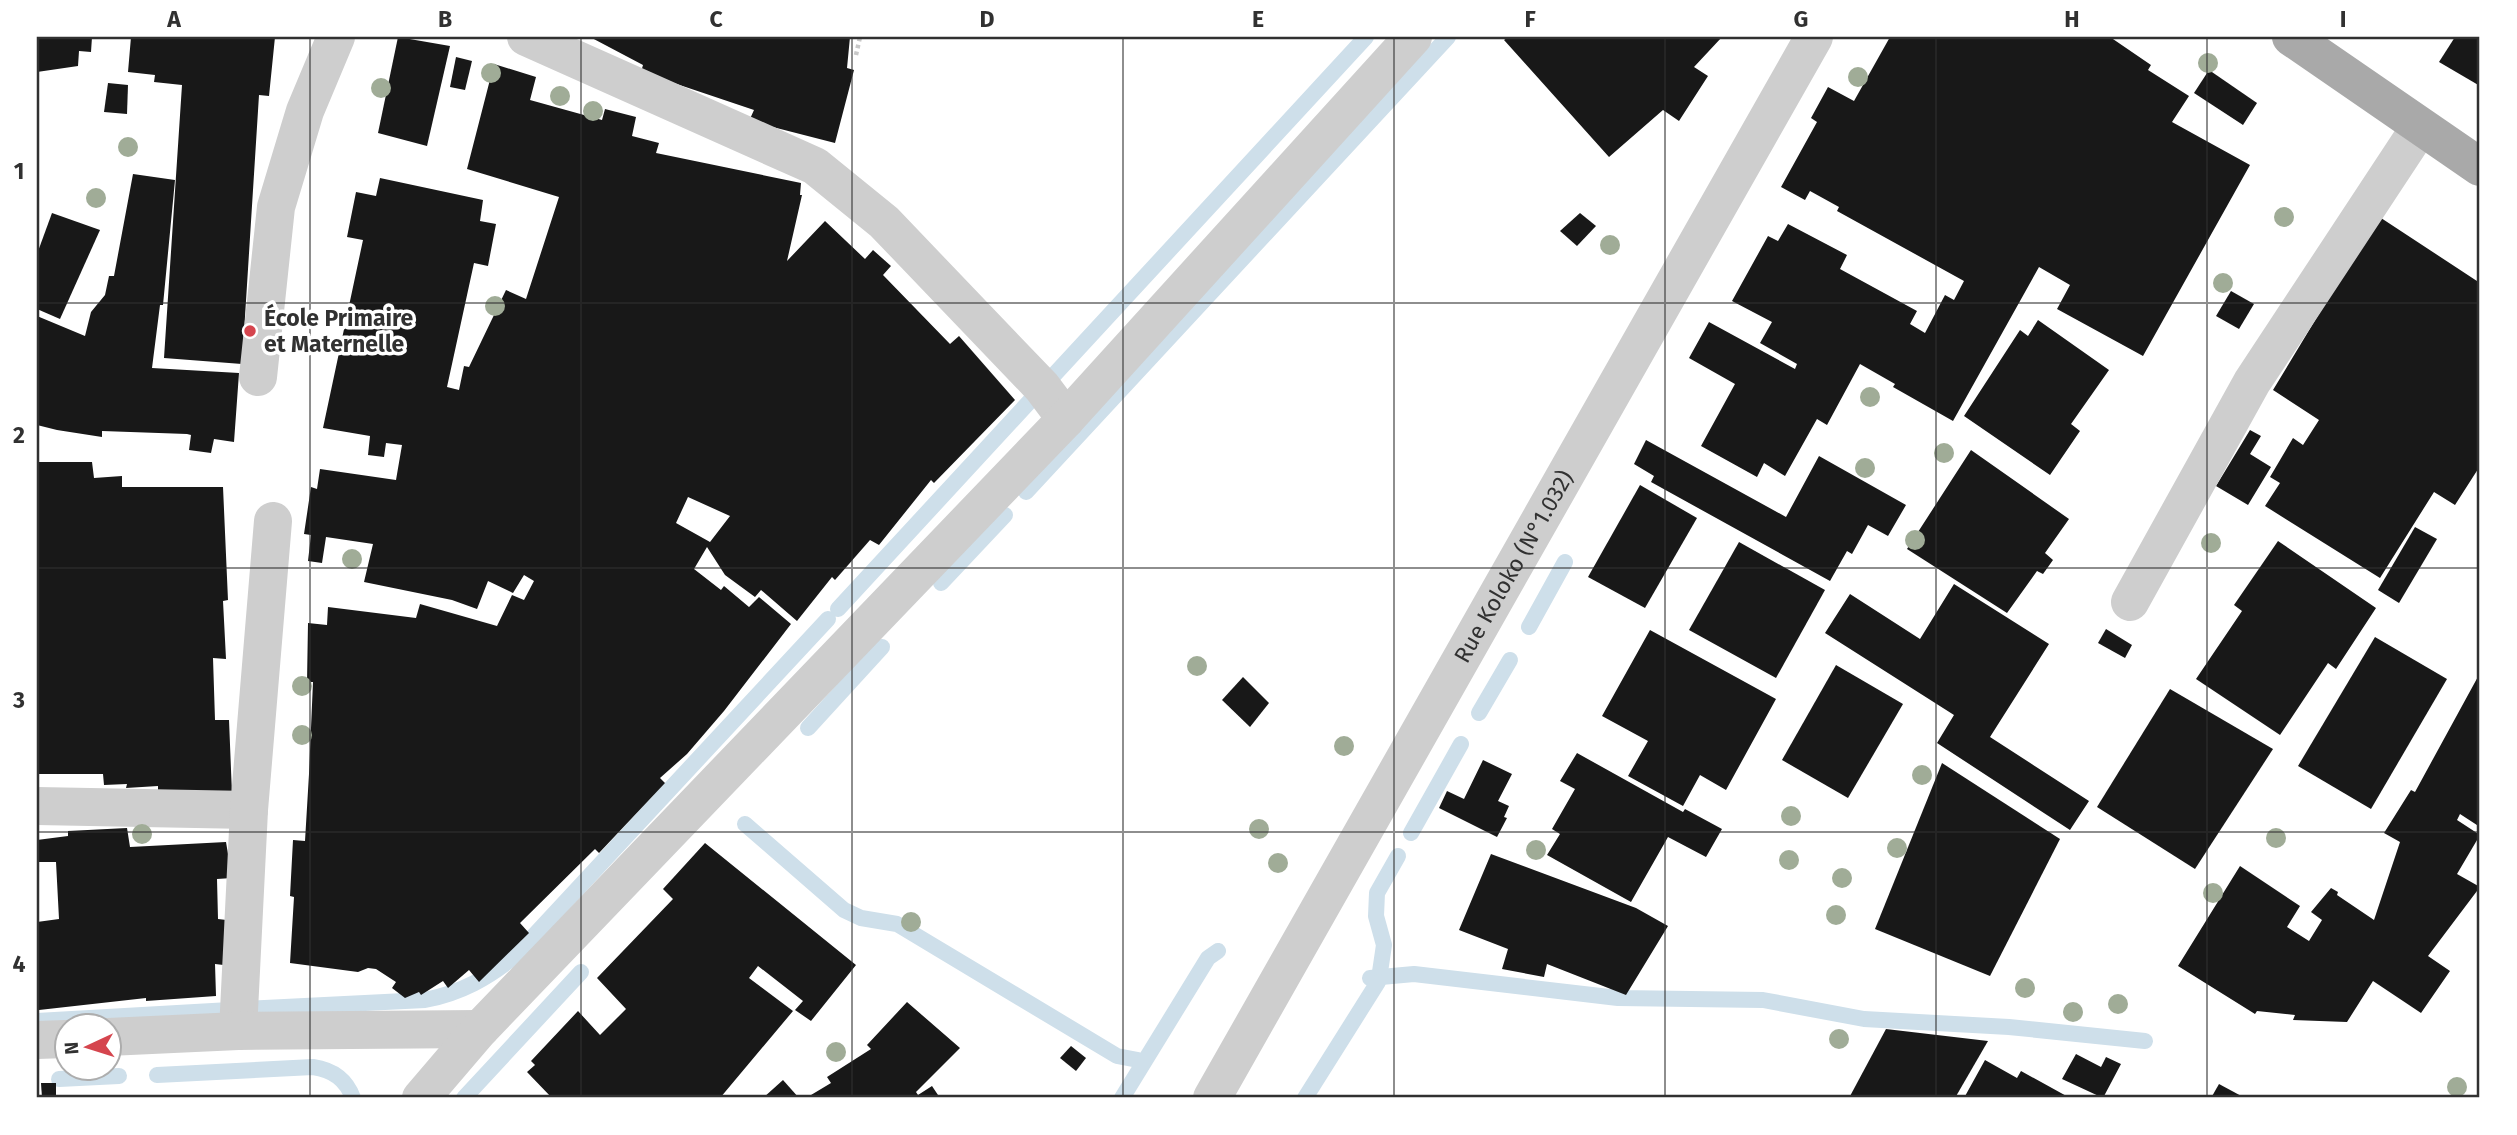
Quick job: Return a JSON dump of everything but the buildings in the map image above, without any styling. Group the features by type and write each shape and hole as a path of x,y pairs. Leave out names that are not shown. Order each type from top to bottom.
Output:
{"main road":[{"path":"2291,37 2480,167"}],"street":[{"path":"258,377 276,207 305,111 336,37"},
{"path":"526,37 815,166 884,222 1042,387 1066,419"},
{"path":"421,1098 480,1028 1066,419 1413,37"},
{"name":"Rue Koloko (N°1.032)","path":"1212,1098 1814,37"},
{"path":"2130,602 2252,382 2420,127"},
{"path":"238,1031 249,810 274,521"},
{"path":"37,806 249,810"},
{"path":"122,1036 238,1031 480,1028"}],"path":[{"path":"856,55 860,37"}],"waterway":[{"path":"838,609 1366,37"},
{"path":"1026,492 1448,37"},
{"path":"941,583 1005,515"},
{"path":"1529,627 1565,562"},
{"path":"243,1009 425,1000 462,989 495,971 516,955 828,619"},
{"path":"808,728 882,647"},
{"path":"1479,713 1510,660"},
{"path":"1411,833 1461,744"},
{"path":"745,824 844,910 861,918 897,924 1117,1056 1138,1060"},
{"path":"1380,972 1384,945 1376,916 1377,893 1398,856"},
{"path":"1122,1098 1208,958 1218,951"},
{"path":"464,1098 581,972"},
{"path":"1370,978 1414,974 1618,998 1763,1000 1864,1019 2009,1027 2145,1041"},
{"path":"1305,1098 1378,982"},
{"path":"37,1021 230,1010"},
{"path":"157,1075 313,1067 327,1070 338,1077 353,1098"}],"place":[{"name":"École Primaire et Maternelle","path":"250,331"}]}
